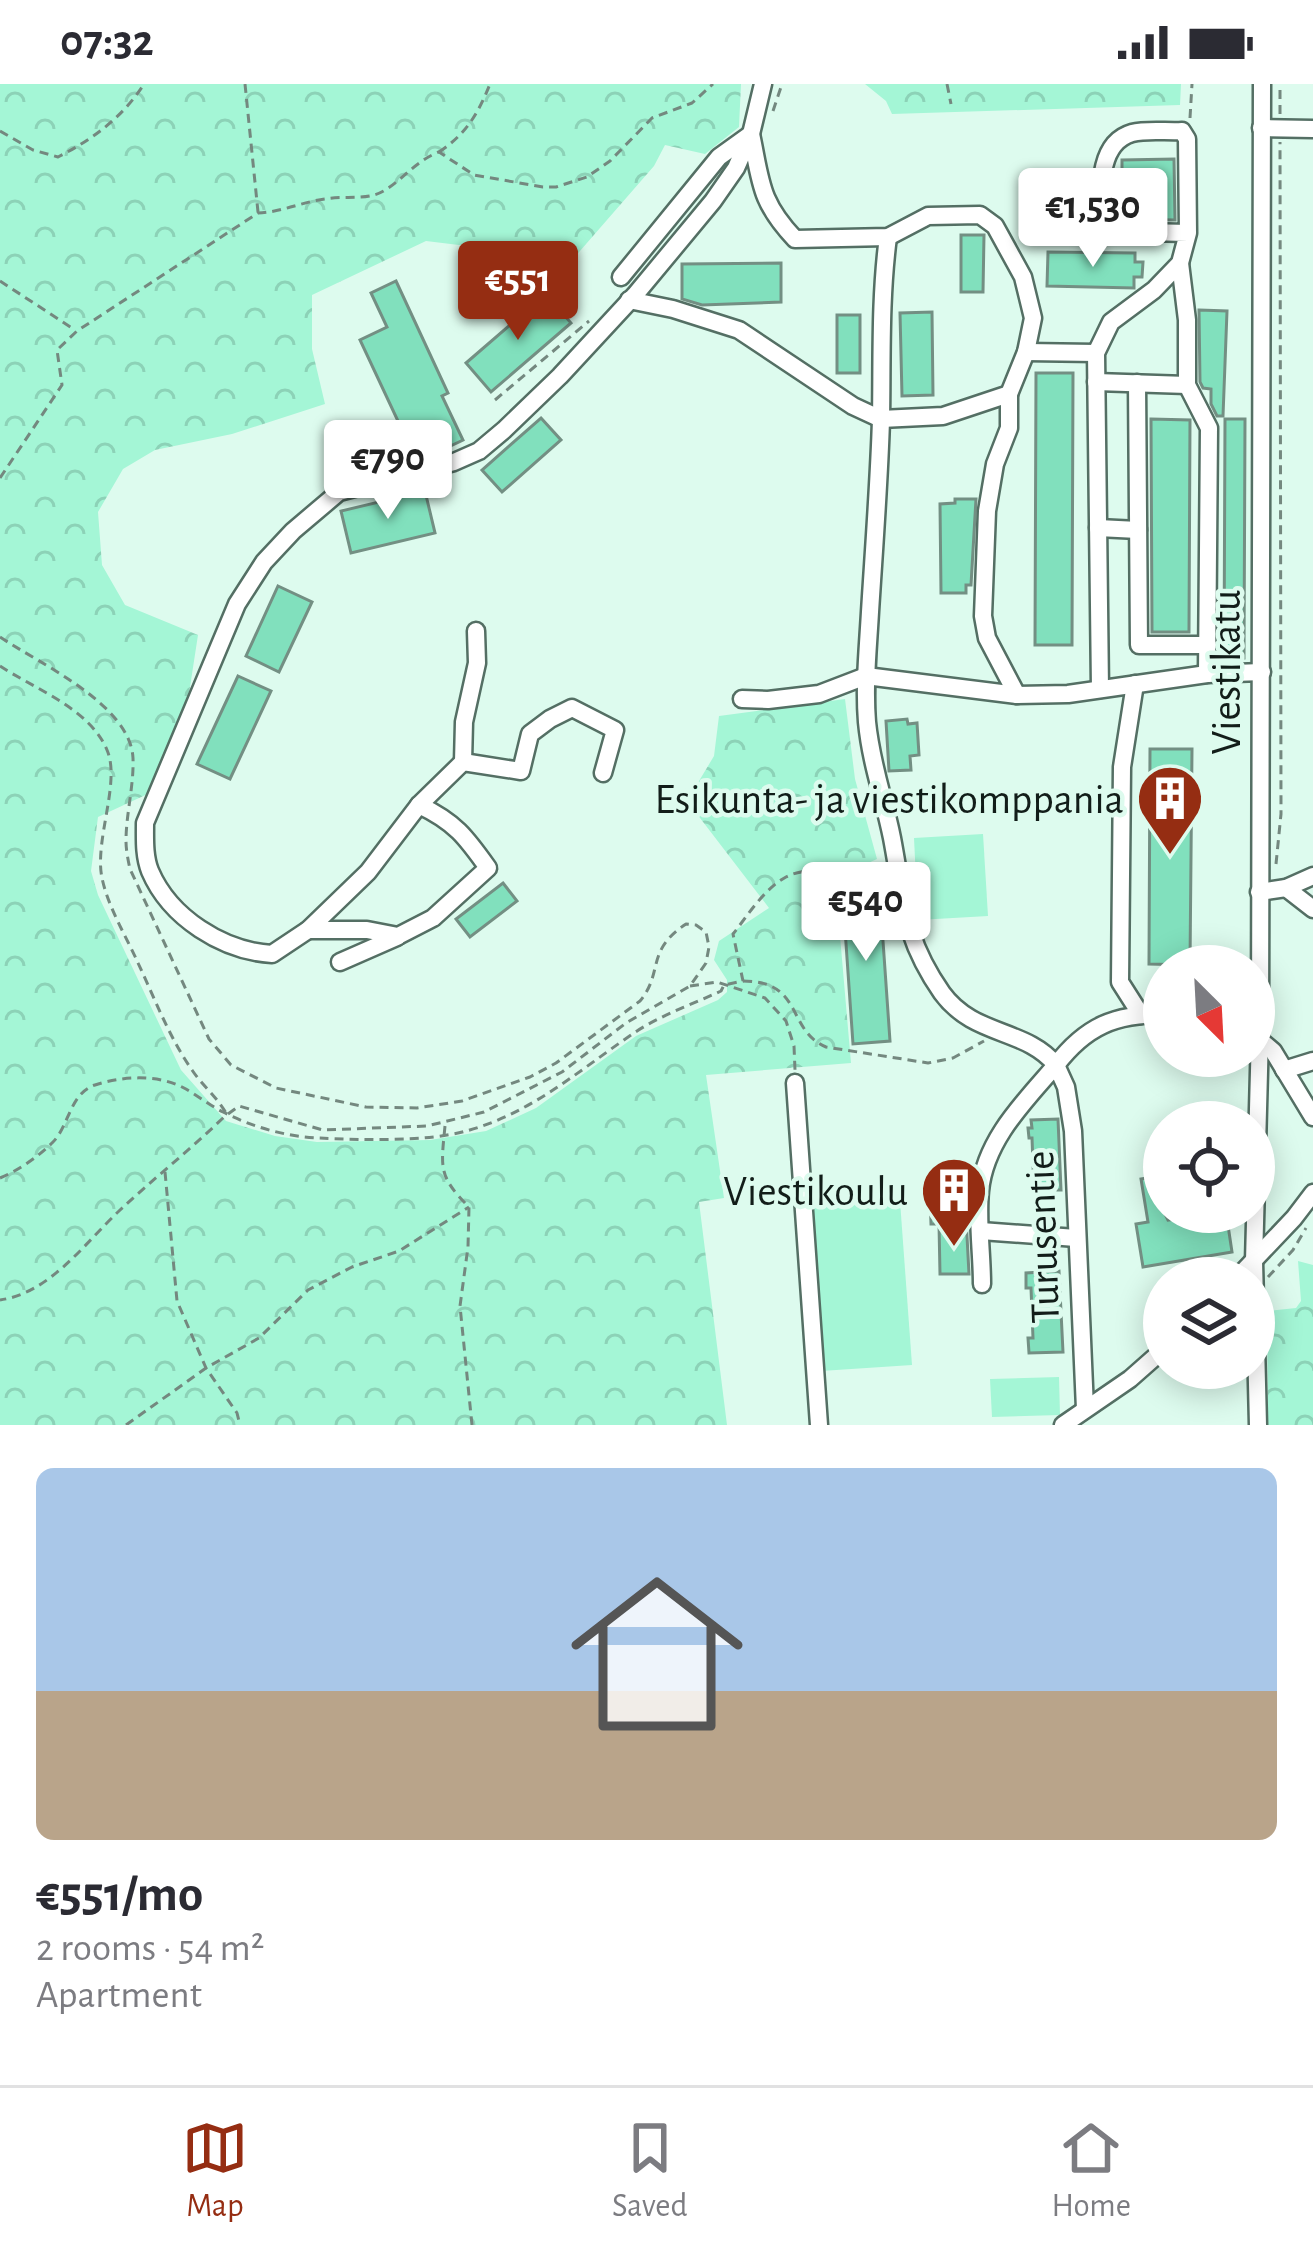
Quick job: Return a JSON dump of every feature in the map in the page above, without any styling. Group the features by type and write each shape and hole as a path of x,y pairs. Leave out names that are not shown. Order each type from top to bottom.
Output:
{"street":[{"path":"476,632 477,663 464,722 464,762 419,805 368,872 308,930 272,954 244,950 218,941 174,906 151,872 145,823 237,604 277,547 339,492 479,452 560,376 736,168 751,134 763,84"},
{"name":"Viestikatu","path":"1262,84 1271,129 1262,672 1273,890 1266,945"},
{"path":"1271,129 1313,129"},
{"path":"1188,233 1101,231 1104,161 1112,146 1131,133 1183,131 1187,139 1188,233 1180,263 1187,320 1187,385 1209,428 1207,674"},
{"path":"751,134 762,191 777,220 794,239 888,237 928,216 980,215 994,226 1023,277 1033,318 1009,394 1010,428 995,464 987,511 983,616 987,638 1017,694"},
{"path":"621,277 719,157 751,134"},
{"path":"724,185 741,184 762,191"},
{"path":"888,237 881,288 880,419 866,676 870,748 910,935 937,985 956,1009 992,1031 1040,1049 1056,1065"},
{"path":"1100,689 1096,353 1111,322 1154,290 1180,263"},
{"path":"625,304 673,309 739,330 880,419 943,416 1009,394"},
{"path":"1026,352 1096,353"},
{"path":"1096,382 1187,385"},
{"path":"1136,383 1138,645 1208,645"},
{"path":"1098,528 1138,530"},
{"path":"742,698 819,694 866,676 1017,694 1074,694 1207,674 1262,672"},
{"path":"982,1284 980,1190 989,1153 1014,1114 1070,1047 1107,1022 1142,1015 1120,982 1122,767 1135,684"},
{"path":"464,762 521,771 530,734 572,708 615,730 603,773"},
{"path":"340,962 433,918 488,868 463,832 419,805"},
{"path":"1273,890 1313,877"},
{"path":"1273,890 1313,910"},
{"path":"308,930 367,930 398,936"},
{"path":"1275,1055 1313,1118"},
{"path":"1284,1070 1313,1061"},
{"name":"Turusentie","path":"1056,1065 1071,1115 1085,1409"},
{"name":"Viestikatu","path":"1254,1257 1259,1077"},
{"path":"795,1084 819,1425"},
{"path":"1258,1257 1313,1192"},
{"path":"981,1231 1076,1238"},
{"path":"1063,1425 1143,1368"},
{"name":"Viestikatu","path":"1257,1389 1258,1425"}],"path":[{"path":"0,131 33,150 58,157 91,140 130,105 143,84"},
{"path":"245,84 258,214"},
{"path":"0,478 62,385 57,350 77,331 258,214 327,198 374,195 389,188 424,157 460,138 476,118 490,84"},
{"path":"439,152 474,175 556,187 586,177 610,161 652,118 692,103 712,84"},
{"path":"947,84 951,104"},
{"path":"1183,131 1192,115 1192,84"},
{"path":"1273,890 1281,814 1271,129 1280,84"},
{"path":"0,281 77,331"},
{"path":"0,637 92,695 122,728 133,750 126,841 130,869 209,1039 231,1065 276,1088 366,1107 417,1108 462,1101 530,1077 640,1001 648,991 661,947 686,924 706,932 709,947 706,963 690,986"},
{"path":"0,666 84,720 106,746 110,782 101,850 103,883 164,1019 193,1071 227,1114"},
{"path":"743,981 733,934 774,885 802,871 896,869"},
{"path":"0,1300 13,1298 62,1268 239,1106 323,1130 445,1124 484,1112 538,1086 626,1023 690,986 717,982 765,998 786,1021 794,1046 795,1084"},
{"path":"724,985 763,983 781,992 811,1040 826,1047 941,1062 970,1050 992,1031"},
{"path":"0,1178 55,1140 85,1089 134,1079 162,1079 227,1114 274,1131 316,1138 444,1135 481,1127 534,1103 633,1033 722,992 724,985"},
{"path":"445,1124 441,1165 450,1188 469,1207 460,1306 472,1425"},
{"path":"165,1170 177,1301 206,1368 241,1425"},
{"path":"126,1425 206,1368 259,1338 308,1290 352,1267 399,1251 469,1207"},
{"path":"1275,1269 1313,1216"}],"green space":[{"path":"0,84 741,84 739,127 705,154 665,145 654,166 573,259 426,241 312,295 312,349 325,404 232,434 155,450 123,469 98,512 102,565 125,605 198,635 188,700 152,792 98,817 91,871 181,1070 226,1121 317,1142 430,1140 486,1131 536,1108 636,1036 727,992 727,980 714,960 719,941 769,908 687,801 714,756 719,716 845,699 855,779 877,859 835,878 851,1063 706,1075 724,1198 699,1202 727,1425 0,1425"},
{"path":"865,84 1181,84 1180,105 892,114 886,101"},
{"path":"983,834 988,916 918,920 914,838"},
{"path":"900,1201 912,1365 821,1371 810,1208"},
{"path":"1298,1261 1313,1265 1313,1425 1268,1425 1268,1389 1275,1389 1275,1310 1296,1308 1301,1301"},
{"path":"1059,1377 1060,1415 992,1417 990,1379"}],"building":[{"path":"1174,159 1175,220 1117,219 1118,205 1122,205 1122,160"},
{"path":"961,235 984,235 983,292 961,292"},
{"path":"1048,252 1135,253 1135,262 1143,262 1142,277 1134,277 1134,288 1047,286"},
{"path":"781,263 781,302 702,305 682,299 682,264"},
{"path":"396,281 448,393 442,396 463,440 444,449 440,439 412,451 360,340 387,327 371,293"},
{"path":"546,294 571,323 491,392 466,363"},
{"path":"1199,310 1227,311 1223,416 1217,416 1211,404 1211,389 1200,382"},
{"path":"932,312 933,395 902,396 900,313"},
{"path":"837,315 860,315 860,373 837,373"},
{"path":"1036,373 1073,373 1072,645 1035,645"},
{"path":"541,418 561,440 502,492 482,470"},
{"path":"1151,419 1190,420 1189,632 1152,632"},
{"path":"1225,419 1245,419 1244,658 1224,659"},
{"path":"425,491 435,533 351,553 341,511"},
{"path":"955,499 976,499 971,585 966,585 966,593 941,593 940,504 955,503"},
{"path":"278,586 312,602 279,672 246,656"},
{"path":"238,676 271,691 230,779 197,764"},
{"path":"907,719 908,724 917,723 919,755 910,756 911,770 889,771 886,721"},
{"name":"Esikunta- ja viestikomppania","path":"1150,749 1192,749 1190,945 1149,945"},
{"path":"503,883 517,901 470,937 456,919"},
{"path":"879,884 890,1041 853,1044 842,886"},
{"path":"1058,1119 1061,1190 1034,1190 1028,1128 1032,1128 1031,1120"},
{"name":"Viestikoulu","path":"950,1193 951,1217 966,1217 969,1274 940,1274 939,1224 931,1224 930,1194"},
{"path":"1143,1223 1143,1233 1229,1233 1232,1252 1143,1257 1143,1267 1136,1224"},
{"path":"1059,1271 1063,1352 1029,1353 1028,1338 1033,1338 1026,1273"}],"place":[{"name":"Esikunta- ja viestikomppania","path":"1170,857"},
{"name":"Viestikoulu","path":"954,1249"}]}
